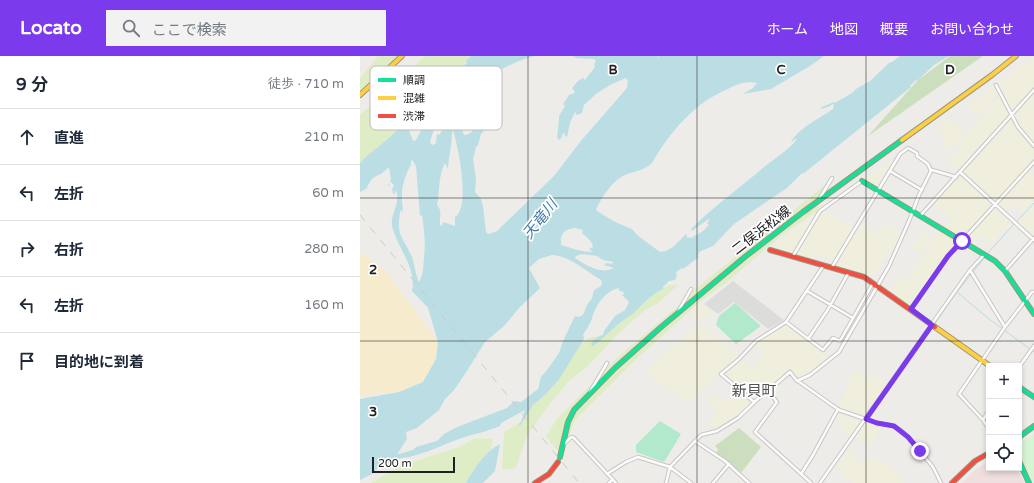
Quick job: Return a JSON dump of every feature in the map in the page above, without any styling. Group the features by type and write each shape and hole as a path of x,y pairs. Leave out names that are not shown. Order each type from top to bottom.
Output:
{"main road":[{"path":"391,66 402,56"},
{"name":"二俣浜松線","path":"560,457 571,415 589,394 648,338 746,256 1016,56"},
{"path":"360,95 370,86"},
{"path":"862,181 995,261 1005,271 1034,314"},
{"path":"770,250 864,276 986,363"},
{"path":"1022,388 1034,397"},
{"path":"1022,434 1034,426"},
{"path":"952,483 975,461 986,455"},
{"path":"535,483 549,474 558,462"},
{"path":"1022,468 1029,483"}],"street":[{"path":"996,85 1018,127 1034,146"},
{"path":"920,216 1033,92"},
{"path":"786,322 823,350 833,338 840,341 875,284 889,266 912,211 931,171 928,164 917,156 917,153 908,148 900,154 832,267"},
{"path":"911,309 948,256 1034,162"},
{"path":"890,171 922,190"},
{"path":"931,171 956,176"},
{"path":"960,172 1034,239 1005,271"},
{"path":"818,202 832,178"},
{"path":"793,256 820,211 862,181"},
{"path":"820,483 970,270 984,255"},
{"path":"754,402 721,374 738,360 756,341 786,322 824,265"},
{"path":"970,270 1004,329"},
{"path":"808,339 831,305 848,272"},
{"path":"797,381 810,375 839,352 875,284"},
{"path":"678,312 691,289"},
{"path":"807,291 853,318"},
{"path":"986,425 959,394 1004,329 1025,301 1034,292"},
{"path":"1022,364 1034,346"},
{"path":"589,394 607,363"},
{"path":"666,483 670,467 701,435 717,432 738,418 762,394 768,391 790,372 797,381 838,409 877,423 890,425 901,430 933,467 941,483"},
{"path":"768,391 777,402 755,432 811,483"},
{"path":"801,474 838,409"},
{"path":"982,420 986,414"},
{"path":"563,445 571,436 574,438 616,483"},
{"path":"695,441 729,464 749,483"},
{"path":"607,474 626,462 638,457 670,467 692,483"},
{"path":"713,483 729,464"},
{"path":"609,483 612,480"}],"shaded area":[{"path":"1034,56 1034,88 1012,111 998,83"},
{"path":"994,86 999,93 978,116 967,106"},
{"path":"1034,92 1034,143 1020,127 1014,115"},
{"path":"1000,95 1009,115 981,147 977,143 974,146 978,150 959,171 950,162 952,157 948,153 950,151 956,155 960,151 956,145"},
{"path":"950,118 965,132 947,152 941,148 946,134 937,129"},
{"path":"1011,119 1016,128 1034,148 1034,160 962,239 942,227 951,217 934,204"},
{"path":"897,156 876,188 863,180"},
{"path":"1029,169 1034,174 1034,183 1032,185 1034,186 1034,199 1023,212 1013,203 1005,211 998,204"},
{"path":"1034,204 1034,236 1033,237 1018,222"},
{"path":"995,206 1013,222 992,245 982,236 973,246 965,241"},
{"path":"824,211 853,228 833,261 818,252 812,260 796,254 821,212"},
{"path":"816,214 792,254 771,248"},
{"path":"859,223 878,233 882,227 885,228 887,224 902,232 894,251 891,254 885,255 872,277 834,265"},
{"path":"940,231 959,242 947,256 911,307 889,293 900,276 906,280"},
{"path":"923,232 932,238 920,255 911,248"},
{"path":"733,281 784,320 768,329 734,302 718,314 704,304"},
{"path":"701,304 713,313 698,322 689,315"},
{"path":"786,322 823,350 830,359 810,374 798,379 783,362 759,342 788,371 754,400 724,375 740,359 753,368 763,351 754,346 756,341"},
{"path":"698,324 739,355 689,403 645,373"},
{"path":"853,370 891,383 865,417 840,409"},
{"path":"737,390 752,402 737,417 715,430 708,423 718,414 706,403 716,393 727,404"},
{"path":"838,413 881,428 871,445 840,431 842,422 834,419"},
{"path":"854,446 853,460 864,463 869,456 890,465 904,483 853,483 841,476 840,469 837,466"},
{"path":"986,463 986,471 1018,471 1024,483 962,483 975,470"}],"green space":[{"path":"378,56 405,56 393,66 370,66 370,86 360,95 360,78"},
{"path":"425,56 472,56 462,66 414,66"},
{"path":"950,56 983,56 868,136 917,81"},
{"path":"370,106 370,130 397,130 360,163 360,115"},
{"path":"825,185 817,211 782,235 726,283 701,301 632,363 575,420 567,441 565,453 556,449 546,437 556,420 618,357 690,296 694,290"},
{"path":"669,285 678,285 658,303 645,310 621,331 588,366 570,380 548,406 526,438 516,468 502,470 504,432 519,423 522,425 533,405 562,374 580,345 589,338 606,334 654,294"},
{"path":"735,303 761,326 736,344 716,325 719,316"},
{"path":"660,421 681,434 664,462 636,452 636,445"},
{"path":"739,428 761,447 741,473 716,453 718,449 715,446"},
{"path":"1034,434 1034,483 1022,460 1022,443"},
{"path":"475,438 493,439 491,449 472,472 466,483 371,483 400,466 459,447"}],"sand":[{"path":"360,252 386,271 438,342 436,359 423,382 399,392 360,395"}],"water":[{"path":"471,56 534,56 502,69 502,66 463,66"},
{"name":"天竜川","path":"573,56 658,56 659,59 659,56 824,56 771,89 743,94 753,88 757,83 742,83 704,102 675,130 652,163 643,169 627,174 612,184 596,209 597,211 615,222 632,229 637,235 660,252 666,251 674,246 686,234 686,237 691,238 706,229 710,218 692,231 691,229 786,150 797,139 791,143 798,133 809,124 833,109 834,105 833,104 820,109 822,107 834,102 835,103 852,93 870,81 889,63 900,56 949,56 934,65 917,81 916,80 910,86 911,87 803,174 802,173 787,188 734,224 713,246 699,252 699,257 683,269 682,268 676,272 677,276 675,280 669,281 663,289 652,296 593,346 591,345 593,341 603,335 604,331 615,316 625,310 629,302 622,295 625,293 619,291 619,288 605,295 596,308 591,322 583,335 584,339 560,378 546,394 533,405 521,425 519,426 519,423 521,422 525,410 501,423 500,426 495,428 459,439 422,453 389,462 378,468 374,473 360,480 360,399 399,392 423,382 436,359 438,342 428,308 412,291 412,274 394,234 392,217 397,195 396,190 394,195 392,190 394,185 390,181 389,167 371,180 366,189 360,192 360,163 397,130 409,130 413,141 416,140 421,130 434,130 430,140 430,143 433,145 436,143 437,134 439,135 442,130 453,130 463,130 464,135 467,135 473,130 484,130 481,134 473,159 476,179 475,192 481,199 483,206 486,232 488,234 497,231 554,176 580,142 627,88 628,81 626,78 610,85 596,94 584,105 582,113 577,115 575,112 570,123 567,137 565,136 564,132 560,140 557,138 559,116 565,106 563,104 570,94 575,92 572,88 578,81 583,78 585,80 595,67 594,64 596,61 594,59 576,58","holes":["453,130 458,149 463,189 460,211 455,217 455,226 443,222 442,226 440,225 440,212 437,205 440,178 445,163 448,169","411,160 416,166 420,216 422,215 425,246 423,270 419,282 412,257 401,236 399,227 400,212 402,210 403,214 402,189","575,228 583,230 582,233 592,243 593,247 589,249 593,252 580,251 561,245 561,238 565,231","582,254 597,256 603,260 614,262 611,264 606,263 604,265 614,268 609,270 599,270 575,258 576,256","552,255 565,258 578,264 601,280 602,283 601,286 594,290 592,298 583,315 579,317 575,316 559,353 541,377 538,389 521,402 514,401 507,408 457,427 444,434 437,441 399,454 398,453 407,439 406,432 417,428 439,410 445,399 454,390 463,377 485,342 504,326 519,308 540,288 529,268 539,259"]},
{"path":"500,444 495,471 483,483 466,483 480,461 489,451"}],"waterway":[{"path":"1017,221 1034,203"},
{"path":"987,254 1014,224"},
{"path":"934,325 957,292 985,257"},
{"path":"958,293 989,319 1034,352"},
{"path":"839,458 933,327"}],"railway":[{"path":"360,215 579,483"}],"traffic: fast":[{"path":"560,457 568,422 574,410 615,368 746,256 803,212 902,140"},
{"path":"862,181 995,261 1005,271 1034,314"},
{"path":"1022,389 1034,397"},
{"path":"1022,435 1034,426"},
{"path":"1022,468 1029,483"}],"traffic: slow":[{"path":"391,66 402,56"},
{"path":"902,140 1016,56"},
{"path":"360,95 370,86"},
{"path":"935,327 986,363"}],"traffic: jam":[{"path":"770,250 864,277 935,327"},
{"path":"952,483 975,461 986,455"},
{"path":"535,483 549,474 558,462"}],"district":[{"name":"新貝町","path":"754,391"}],"route":[{"path":"920,451 901,430 894,426 877,423 866,419 932,325 911,309 948,256 962,241"}]}
